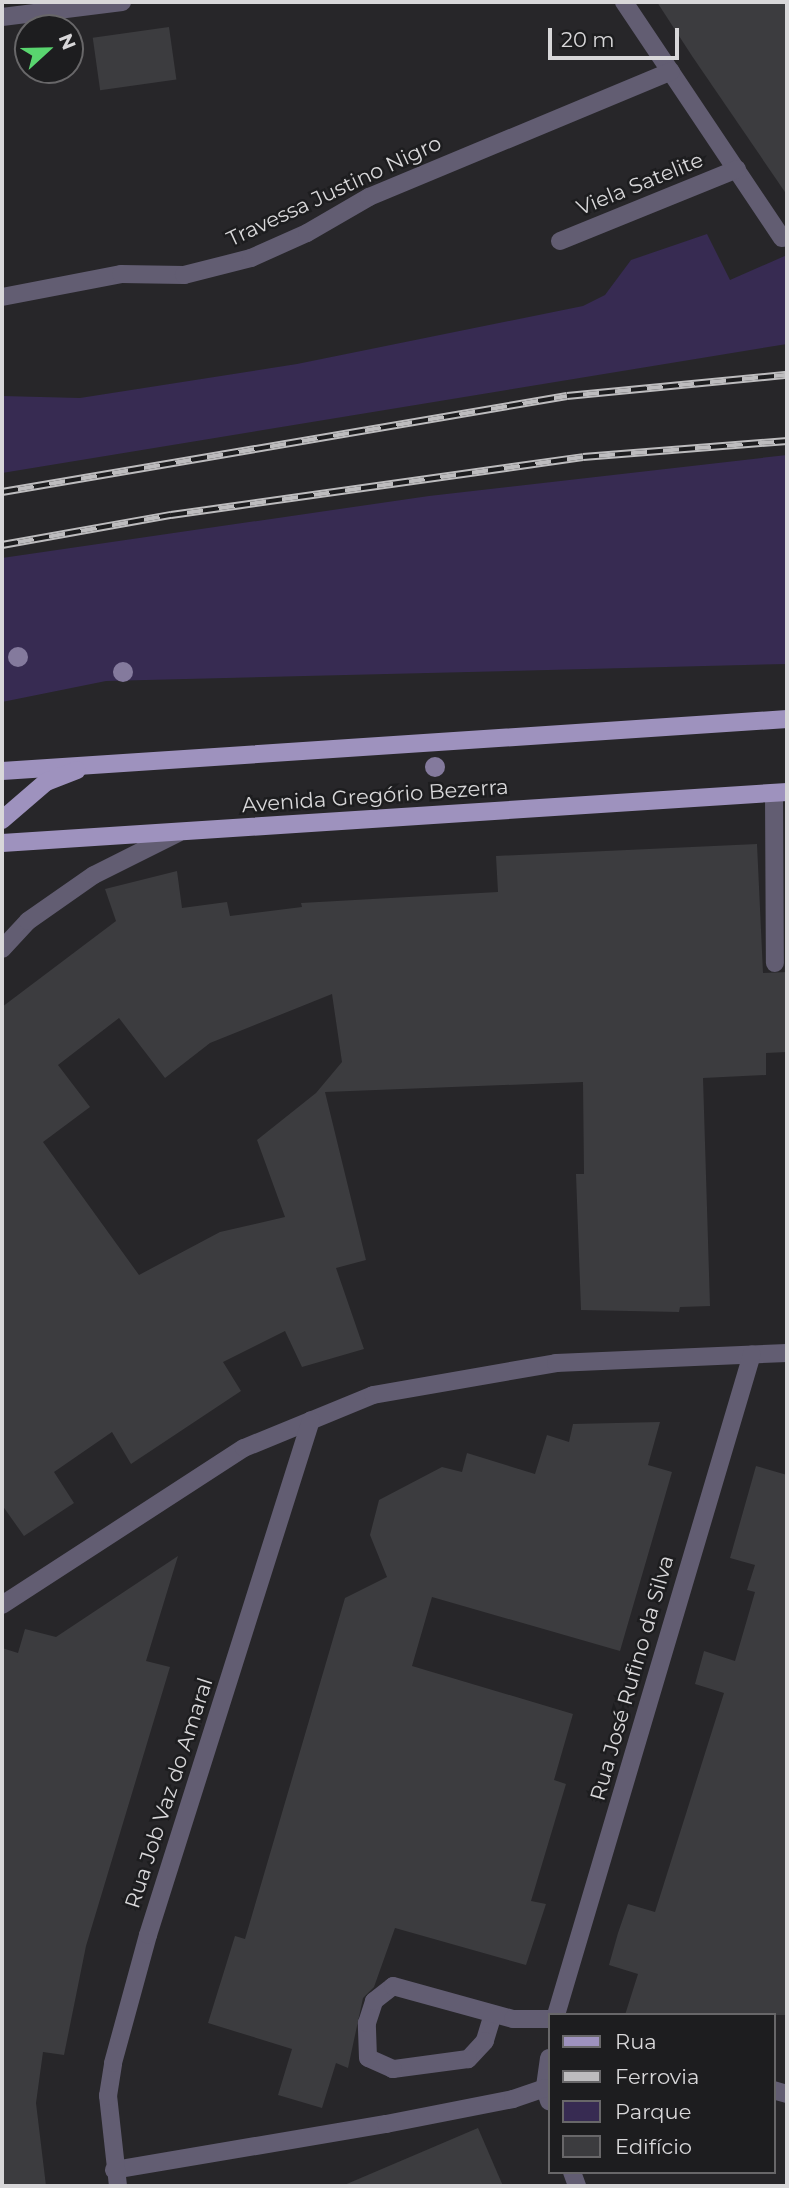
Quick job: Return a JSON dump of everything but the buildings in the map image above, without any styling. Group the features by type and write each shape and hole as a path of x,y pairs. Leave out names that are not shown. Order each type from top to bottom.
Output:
{"main road":[{"path":"2,771 787,719"},
{"path":"2,820 46,782 97,763"},
{"name":"Avenida Gregório Bezerra","path":"178,833 780,793"},
{"path":"2,843 178,833"}],"street":[{"path":"2,17 122,2"},
{"path":"624,2 782,238"},
{"name":"Travessa Justino Nigro","path":"2,297 121,274 184,275 251,258 307,233 369,197 671,71"},
{"name":"Viela Satelite","path":"560,241 737,169"},
{"path":"775,963 780,793"},
{"name":"Avenida Gregório Bezerra","path":"2,948 28,921 94,875 178,833"},
{"path":"2,1605 183,1483 244,1448 373,1395 450,1378 556,1363 787,1353"},
{"name":"Rua José Rufino da Silva","path":"557,2013 752,1354"},
{"name":"Rua Job Vaz do Amaral","path":"116,2178 108,2096 113,2063 148,1935 311,1420"},
{"path":"493,2014 485,2041 468,2059 393,2069 368,2058 367,2023 374,2001 393,1986 493,2014 548,2019"},
{"path":"116,2178 513,2099 547,2095 548,2076"}],"green space":[{"path":"707,234 730,280 787,255 787,344 2,473 2,396 80,398 297,364 583,306 605,295 631,260"},
{"path":"787,455 787,664 106,681 2,702 2,558 429,496"}],"railway":[{"path":"2,492 567,396 787,375"},
{"path":"2,545 171,515 583,457 787,441"}]}
